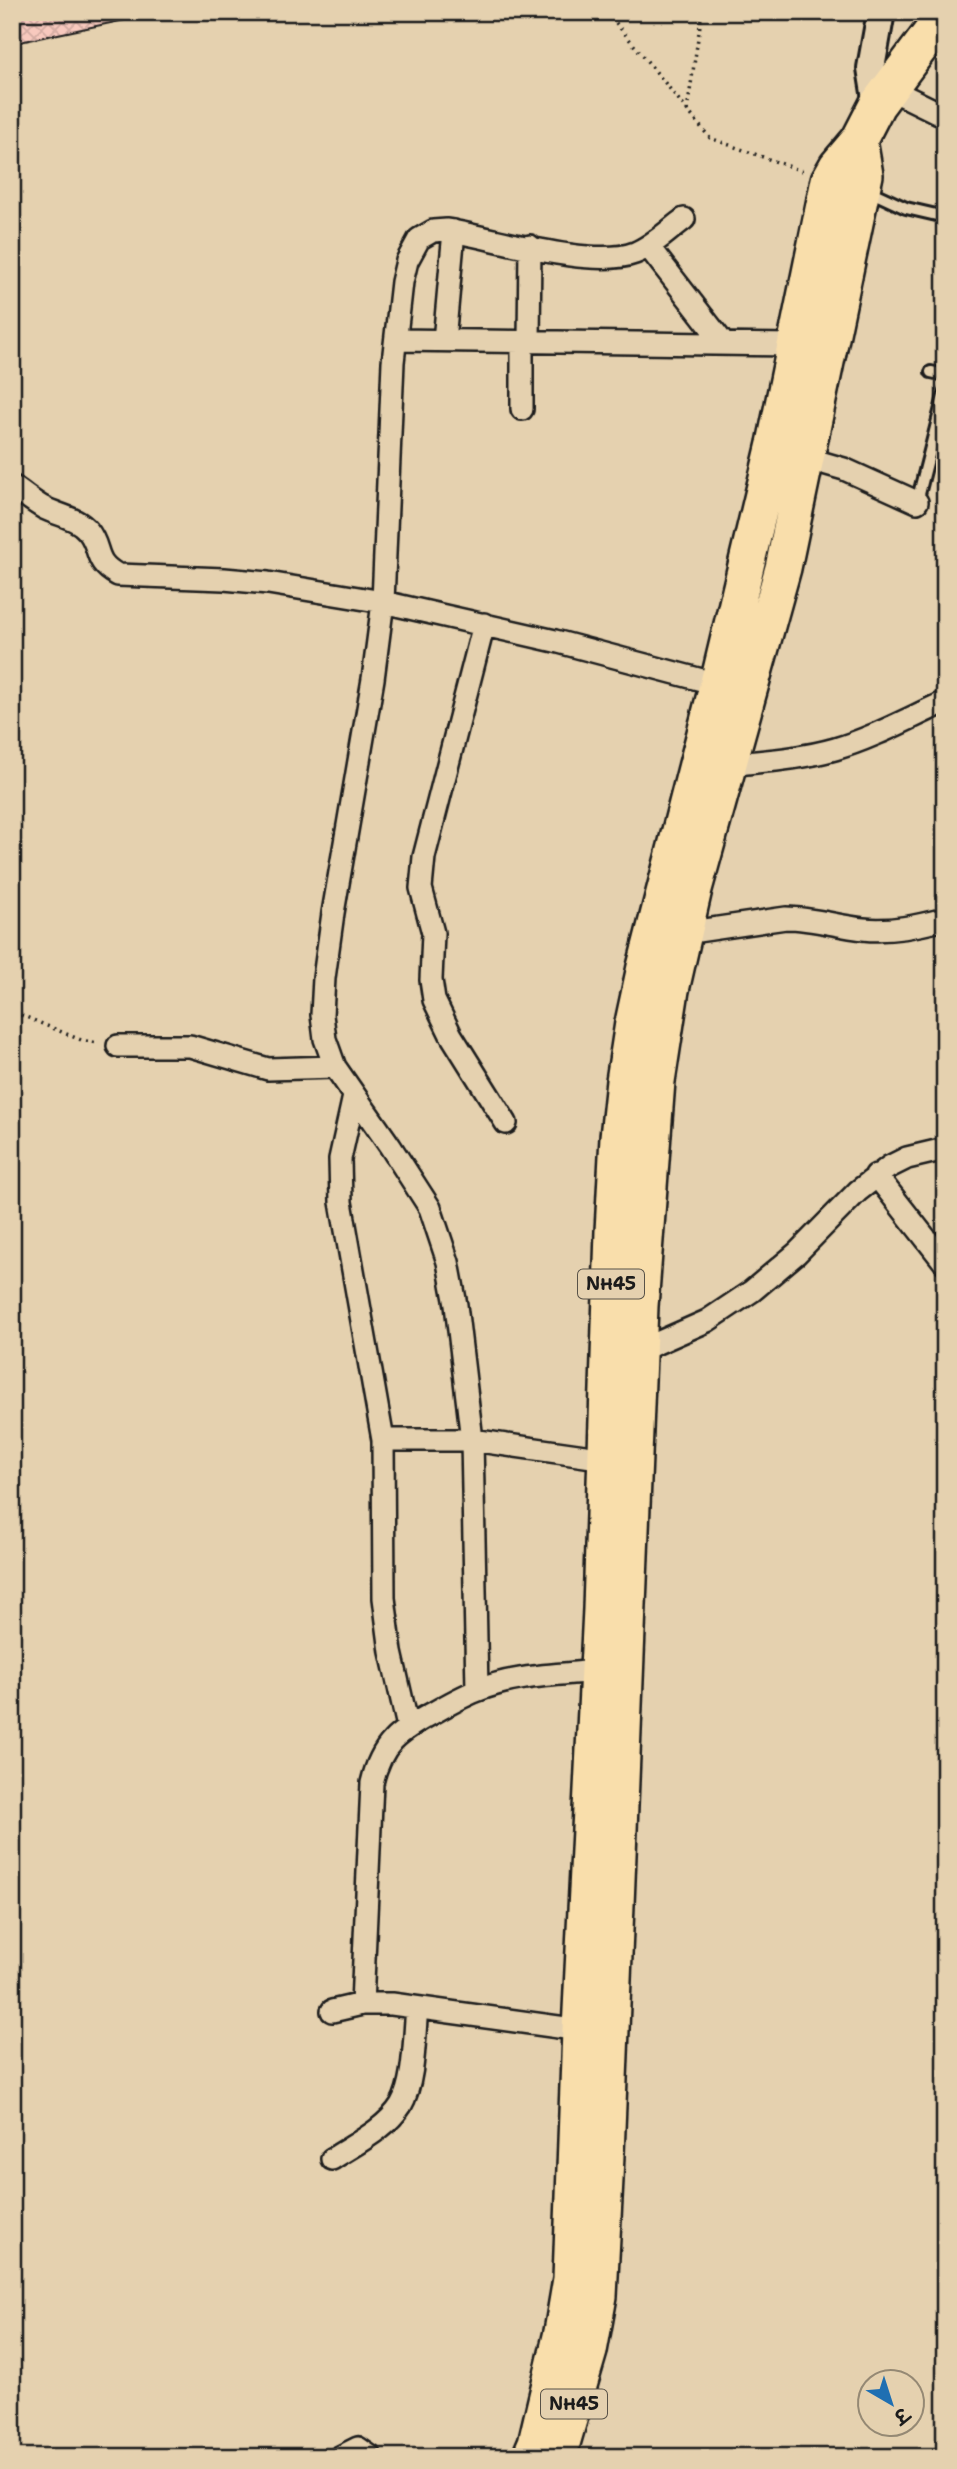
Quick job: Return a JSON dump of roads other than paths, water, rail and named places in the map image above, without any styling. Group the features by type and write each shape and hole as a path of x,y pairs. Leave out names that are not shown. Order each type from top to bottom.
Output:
{"highway":[{"name":"NH45","path":"530,2457 536,2443 559,2344 571,2279 598,1671 613,1231 618,1137 633,1023 775,444 829,180 859,139 883,97 945,14"},
{"name":"NH45","path":"558,2457 589,2351 599,2296 639,1351 657,1081 671,990 684,933 727,765 783,568 863,188 865,174 859,139"}],"street":[{"path":"881,12 871,68 883,97 945,116"},
{"path":"477,1690 472,1440 456,1305 448,1262 440,1233 414,1182 335,1067 325,1039 322,1015 324,978 344,840 373,679 383,602 396,340 402,282 413,247 419,239 433,231 454,231 575,255 607,258 636,253 684,219"},
{"path":"444,341 454,231"},
{"path":"522,409 530,246"},
{"path":"648,246 724,344"},
{"path":"396,340 796,345"},
{"path":"806,457 844,469 916,502"},
{"path":"12,486 44,508 87,529 98,556 118,575 257,582 383,602 484,624 718,684"},
{"path":"484,624 424,857 421,888 433,933 431,980 434,1000 451,1035 506,1123"},
{"path":"727,765 807,756 834,749 945,702"},
{"path":"684,933 786,918 890,930 945,919"},
{"path":"118,1046 190,1046 268,1069 335,1067"},
{"path":"354,1096 340,1159 341,1202 383,1440 384,1598 390,1652 408,1727"},
{"path":"639,1351 707,1321 752,1291 797,1253 876,1175 907,1158 945,1149"},
{"path":"876,1175 945,1263"},
{"path":"383,1440 472,1440 606,1459"},
{"path":"362,2004 372,1783 376,1765 384,1749 397,1734 408,1727 477,1690 531,1677 598,1671"},
{"path":"332,2011 362,2004 417,2008 580,2030"},
{"path":"332,2159 389,2119 400,2106 407,2092 410,2075 417,2008"},
{"path":"340,2457 358,2448 371,2457"}],"lane":[{"path":"863,188 906,208 945,218"},
{"path":"931,372 945,375"},
{"path":"916,502 945,392"}]}
